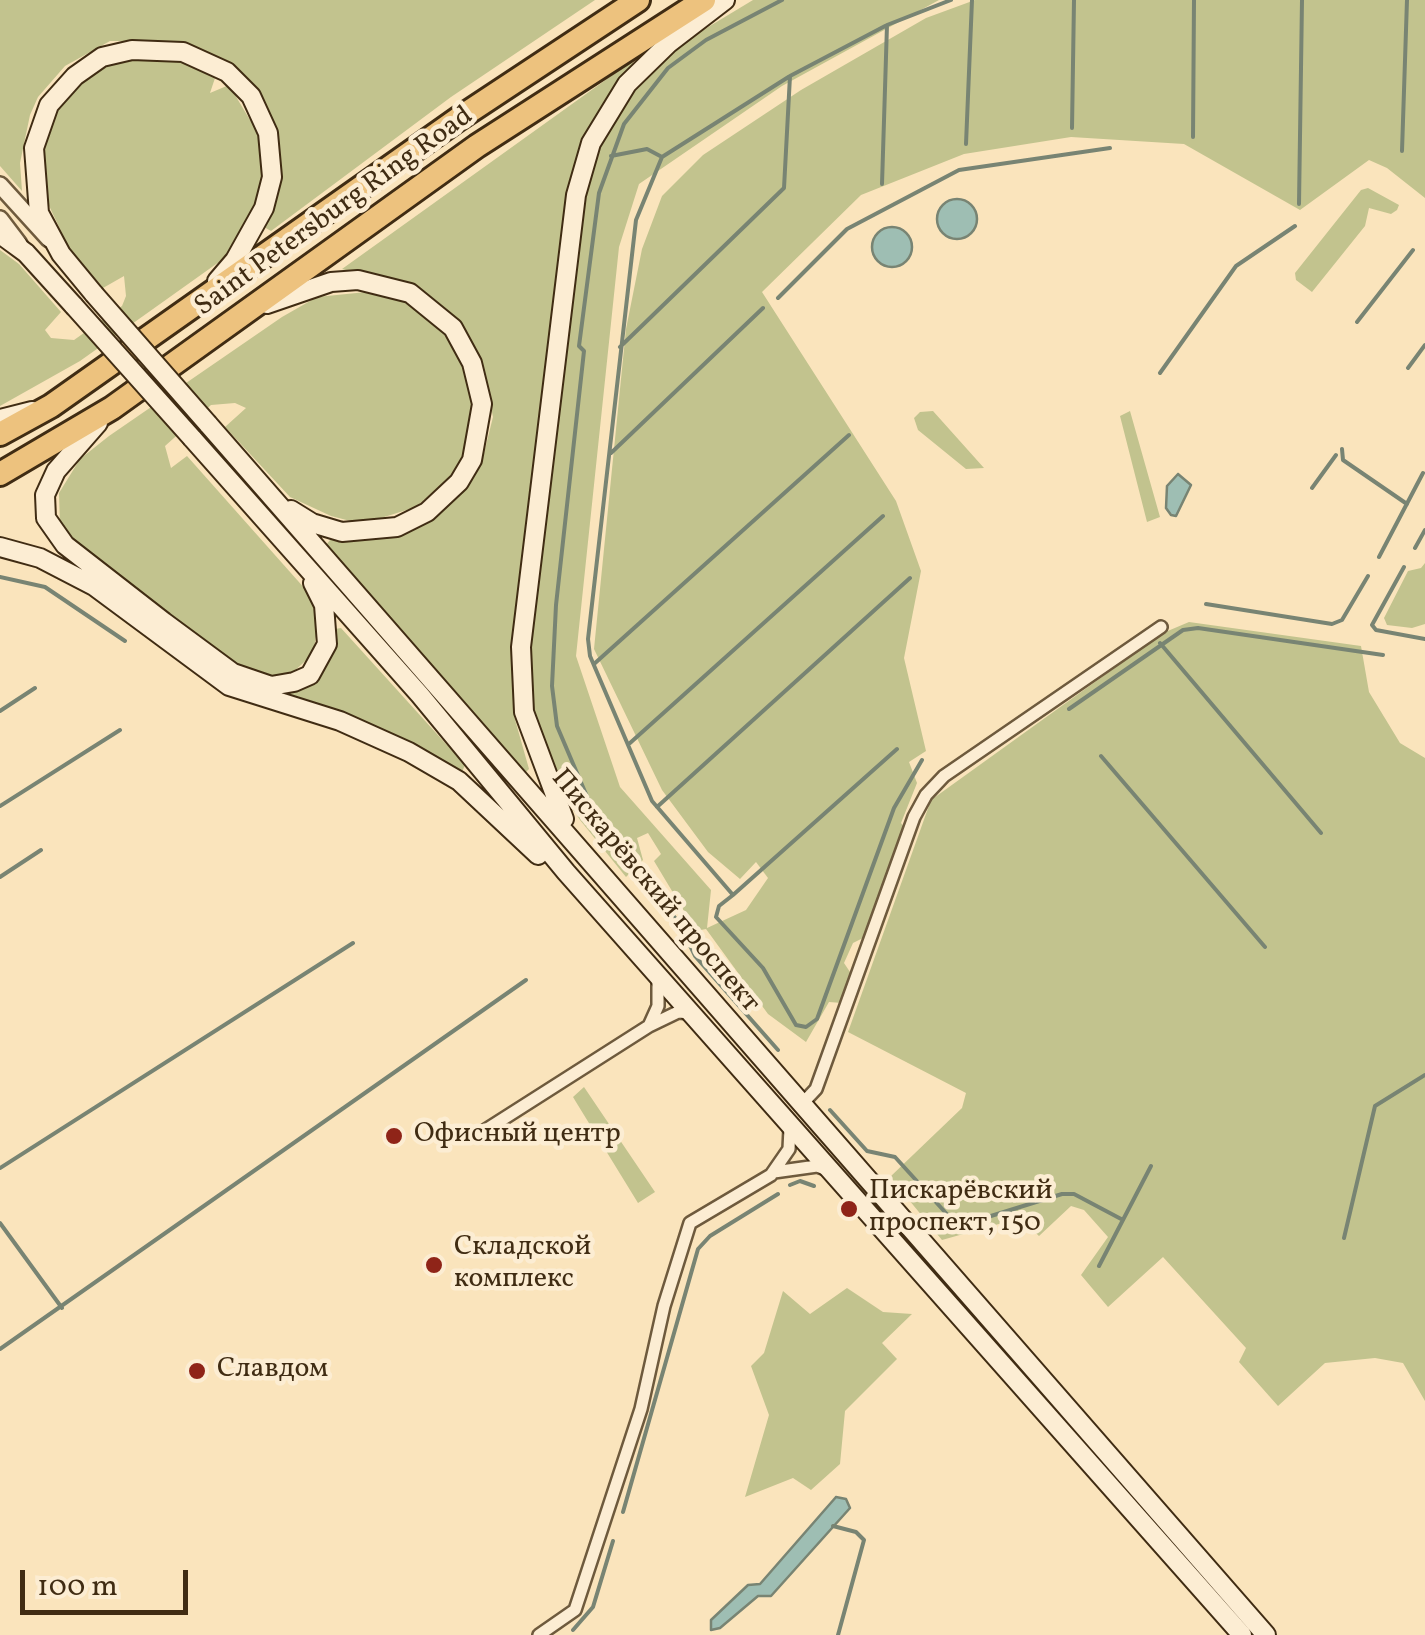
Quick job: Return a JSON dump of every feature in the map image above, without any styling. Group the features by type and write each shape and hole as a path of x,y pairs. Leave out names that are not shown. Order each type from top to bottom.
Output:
{"highway":[{"name":"Saint Petersburg Ring Road","path":"0,434 52,406 458,119 638,0"},
{"name":"Saint Petersburg Ring Road","path":"0,474 112,408 477,146 704,0"}],"main road":[{"path":"576,842 540,764 524,712 521,647 576,195 591,144 628,84 669,43 725,0"},
{"path":"61,254 39,212 33,179 34,148 49,105 76,76 116,52 158,49 204,58 227,72 258,107 268,132 272,178 264,208 248,240 196,304"},
{"path":"0,234 26,253"},
{"name":"Пискарёвский проспект","path":"26,253 302,560 566,872 695,1013 1242,1635"},
{"name":"Пискарёвский проспект","path":"61,254 576,842 800,1106 1266,1635"},
{"path":"257,307 330,282 358,280 410,293 453,328 467,350 482,417 478,444 459,482 427,512 397,527 342,532 312,523 260,484"},
{"path":"0,418 52,406"},
{"path":"112,408 63,460 45,495 52,532 80,558 233,672 270,686 310,675 327,644 324,605 302,560"},
{"path":"0,547 40,558 94,586 229,686 340,721 409,752 459,781 540,857 566,872"}],"street":[{"name":"Пискарёвский проспект","path":"0,185 61,254"},
{"name":"Пискарёвский проспект","path":"0,220 26,253"},
{"path":"800,1106 816,1089 914,817 926,795 944,776 1161,627"},
{"path":"648,1026 658,1006 656,969"},
{"path":"482,1133 648,1026 678,1012 695,1013"},
{"path":"774,1172 789,1149 790,1123"},
{"path":"540,1635 575,1610 641,1409 664,1306 690,1223 774,1172 816,1166 832,1171"}],"green space":[{"path":"0,0 595,0 451,97 271,231 264,227 277,196 280,157 265,103 251,82 228,61 180,41 110,41 65,66 38,97 30,115 20,163 22,191 0,166"},
{"path":"753,0 939,0 782,86 639,184 619,247 576,656 620,787 711,890 707,928 746,910 768,878 756,862 740,879 708,852 662,790 594,649 626,329 642,249 662,196 703,155 801,90 926,18 975,0 1425,0 1425,198 1387,168 1369,160 1300,210 1184,144 1071,137 964,154 861,195 762,292 896,501 921,571 904,658 926,751 909,762 917,783 901,823 905,828 865,937 853,943 844,963 852,975 842,1003 829,1002 806,1042 768,1014 706,929 696,931 654,861 661,854 648,833 637,838 643,860 626,877 580,820 555,782 533,719 528,651 582,199 595,147 644,76 690,38"},
{"path":"132,57 177,58 216,75 210,93 229,85 262,140 265,183 242,241 226,257 80,361 0,406 0,250 19,264 61,312 45,330 51,338 74,340 122,306 126,296 124,276 103,288 70,250 42,191 39,166 46,122 68,92 91,73"},
{"path":"632,61 634,66 602,105 583,140 567,190 512,648 514,716 529,769 525,773 326,545 330,540 381,539 434,519 467,487 481,465 493,417 482,362 466,333 443,308 413,287 342,269"},
{"path":"1368,188 1399,205 1397,210 1391,214 1369,208 1365,226 1312,292 1296,280 1295,273 1361,190"},
{"path":"376,291 412,303 452,336 475,391 466,451 456,471 416,507 362,524 331,516 290,497 225,427 246,408 235,403 211,405 165,446 171,468 187,456 314,599 319,619 313,654 291,674 269,677 234,664 78,548 60,526 59,493 80,459 109,436 282,317 317,297"},
{"path":"933,411 984,468 966,469 918,430 914,418 920,412"},
{"path":"1130,411 1160,517 1147,522 1120,416"},
{"path":"1425,563 1425,624 1412,628 1387,625 1384,618 1408,571"},
{"path":"1189,622 1361,646 1369,692 1400,743 1425,758 1425,1401 1403,1363 1375,1358 1325,1363 1278,1406 1239,1362 1246,1348 1163,1257 1108,1307 1081,1275 1108,1237 1084,1210 1071,1206 1039,1236 1020,1218 942,1240 890,1177 962,1108 966,1093 848,1032 931,800 1163,633"},
{"path":"341,628 465,765 462,772 384,731 279,694 314,679 324,669 335,629"},
{"path":"584,1087 655,1192 638,1203 573,1097"},
{"path":"847,1288 883,1312 912,1314 882,1343 897,1359 845,1411 840,1464 811,1490 793,1478 745,1497 769,1415 751,1366 764,1353 783,1291 810,1314"}],"water":[{"path":"957,199 971,205 977,219 971,233 957,239 943,233 937,219 943,205"},
{"path":"892,227 906,233 912,247 906,261 892,267 878,261 872,247 878,233"},
{"path":"1178,474 1191,485 1176,516 1166,508 1167,486"},
{"path":"836,1497 846,1499 850,1508 771,1596 758,1596 720,1628 711,1630 711,1620 748,1585 760,1584"}],"waterway":[{"path":"778,1050 695,956 679,923 594,813 557,726 552,686 556,605 584,351 579,346 599,193 624,124 668,68 706,40 782,0"},
{"path":"922,760 894,808 817,1019 806,1027 796,1025 763,968 716,917 719,906 733,895 652,801 590,656 588,639 636,220 662,157 790,76 887,25 951,0"},
{"path":"966,144 972,0"},
{"path":"1072,128 1074,0"},
{"path":"1193,137 1194,0"},
{"path":"1299,204 1302,0"},
{"path":"1402,151 1407,0"},
{"path":"882,184 887,25"},
{"path":"620,347 784,188 790,76"},
{"path":"778,298 847,229 959,170 1110,148"},
{"path":"611,156 647,149 662,157"},
{"path":"1160,373 1236,266 1295,226"},
{"path":"1357,322 1413,250"},
{"path":"611,453 763,308"},
{"path":"1408,368 1425,345"},
{"path":"594,664 849,435"},
{"path":"1342,449 1343,460 1407,504"},
{"path":"1312,488 1336,455"},
{"path":"1379,557 1423,473"},
{"path":"630,743 883,516"},
{"path":"1415,548 1425,530"},
{"path":"1404,567 1372,625 1376,630 1425,639"},
{"path":"1206,604 1332,624 1342,620 1368,576"},
{"path":"0,577 45,587 125,641"},
{"path":"657,807 910,578"},
{"path":"1069,709 1183,630 1198,628 1383,655"},
{"path":"1160,643 1321,833"},
{"path":"0,711 35,688"},
{"path":"0,806 120,730"},
{"path":"733,895 897,749"},
{"path":"1101,756 1265,947"},
{"path":"0,877 41,850"},
{"path":"0,1168 353,943"},
{"path":"0,1349 526,980"},
{"path":"1344,1238 1375,1106 1425,1075"},
{"path":"830,1110 867,1151 895,1157 954,1222 965,1224 1062,1194 1074,1194 1123,1220"},
{"path":"1099,1266 1151,1166"},
{"path":"790,1185 800,1181 814,1186"},
{"path":"623,1512 698,1249 710,1236 778,1194"},
{"path":"0,1223 62,1308"},
{"path":"833,1526 856,1532 864,1540 838,1635"},
{"path":"573,1630 593,1607 613,1541"}],"place":[{"name":"Офисный центр","path":"394,1136"},
{"name":"Пискарёвский проспект, 150","path":"849,1209"},
{"name":"Складской комплекс","path":"434,1265"},
{"name":"Славдом","path":"197,1371"}]}
